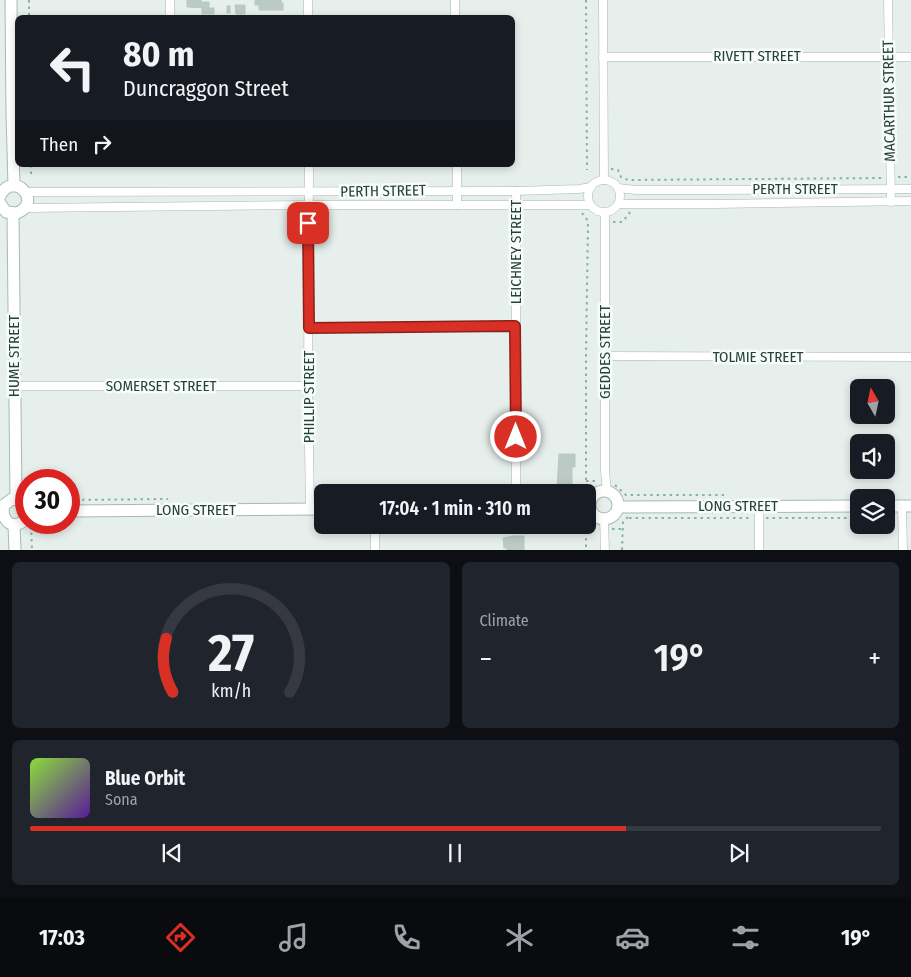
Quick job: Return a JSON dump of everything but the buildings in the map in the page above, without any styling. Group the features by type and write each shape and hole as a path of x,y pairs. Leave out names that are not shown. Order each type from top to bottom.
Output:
{"street":[{"path":"11,0 15,113 14,186"},
{"path":"170,0 170,15"},
{"path":"308,0 308,15"},
{"path":"455,0 456,15"},
{"path":"603,0 604,180"},
{"name":"MACARTHUR STREET","path":"888,0 891,202"},
{"name":"RIVETT STREET","path":"603,57 911,57"},
{"name":"PHILLIP STREET","path":"308,167 310,509"},
{"path":"457,167 457,205"},
{"path":"604,180 612,182 618,188 621,197 619,204 615,209 605,213 596,210 590,205 588,195 591,187 596,182 604,180"},
{"path":"0,196 6,187 14,186 22,188 28,200 25,208 13,214 6,212 0,204"},
{"name":"PERTH STREET","path":"25,192 516,191 579,190 591,187"},
{"name":"PERTH STREET","path":"618,188 636,190 911,189"},
{"path":"714,190 714,204"},
{"name":"LEICHNEY STREET","path":"516,191 516,484"},
{"name":"PERTH STREET","path":"619,204 911,202"},
{"name":"PERTH STREET","path":"25,208 590,205"},
{"name":"GEDDES STREET","path":"605,213 604,356 609,486"},
{"name":"HUME STREET","path":"13,214 15,469"},
{"path":"309,328 515,326"},
{"name":"TOLMIE STREET","path":"604,356 911,357"},
{"name":"SOMERSET STREET","path":"14,386 308,386"},
{"path":"596,495 609,486 616,497 618,507 614,515 604,519 596,515"},
{"path":"15,499 6,503 1,509 3,518 14,525 15,550"},
{"name":"LONG STREET","path":"618,507 759,506 850,500"},
{"path":"759,506 759,550"},
{"path":"903,550 906,506"},
{"name":"LONG STREET","path":"80,511 314,509"},
{"path":"604,519 605,550"},
{"path":"374,534 375,550"}],"path":[{"path":"29,0 30,15"},
{"path":"586,0 587,170"},
{"path":"31,167 31,176"},
{"path":"604,169 618,170 621,177 628,180 911,178"},
{"path":"579,204 580,210 588,221 586,484"},
{"path":"586,480 609,486 626,495 730,496"},
{"path":"629,518 850,518"},
{"path":"622,529 622,550"},
{"path":"31,534 32,550"},
{"path":"586,534 586,550"}],"route":[{"path":"308,223 309,328 515,326 516,437"}]}
